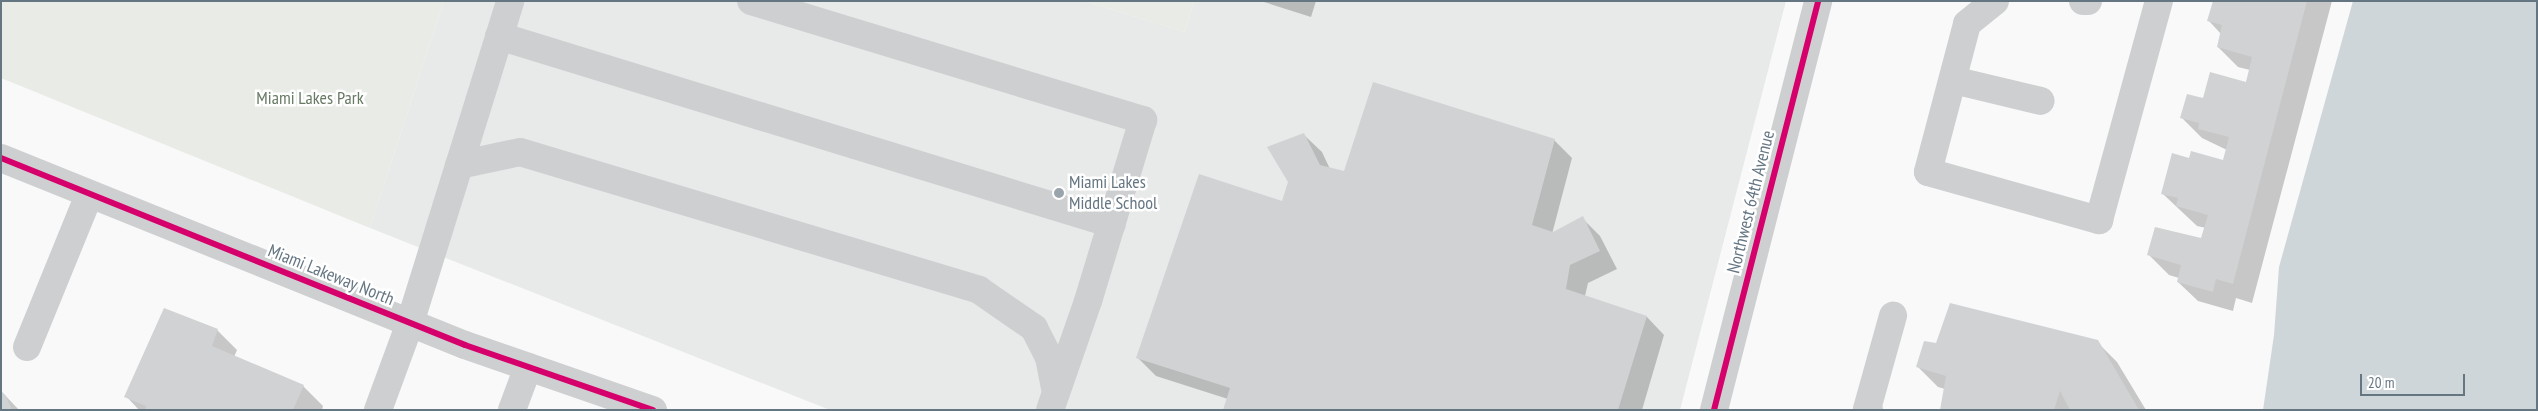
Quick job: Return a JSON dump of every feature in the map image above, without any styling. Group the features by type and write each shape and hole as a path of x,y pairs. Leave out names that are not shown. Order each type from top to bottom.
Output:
{"street":[{"path":"378,410 410,323 510,1"},
{"path":"751,1 1143,120 1112,224 1053,401"},
{"name":"Northwest 64th Avenue","path":"1714,410 1818,1"},
{"path":"1995,1 1968,24 1928,172 2099,220 2159,1"},
{"path":"2083,1 2088,1"},
{"path":"499,36 1112,224"},
{"path":"1953,80 2041,101"},
{"path":"459,165 520,152 978,290 1034,328 1049,357 1053,401"},
{"name":"Miami Lakeway North","path":"1,158 410,323 528,367 653,410"},
{"path":"26,347 89,195"},
{"path":"1868,409 1893,316"},
{"path":"512,410 528,367"}],"shaded area":[{"name":"Miami Lakes Middle School","path":"444,1 1084,1 1185,32 1194,1 1786,1 1680,410 830,410 370,228"},
{"path":"2353,1 2537,1 2537,410 2263,410 2274,335 2279,267"}],"green space":[{"name":"Miami Lakes Park","path":"1,1 444,1 370,228 1,78"},
{"path":"1084,1 1194,1 1185,32"}],"building":[{"path":"2213,1 2307,1 2233,284 2216,279 2213,292 2177,282 2181,265 2147,255 2155,227 2201,238 2208,215 2176,206 2178,198 2161,194 2172,153 2189,158 2191,151 2223,160 2229,137 2198,129 2199,123 2180,118 2187,94 2203,98 2210,72 2246,82 2252,57 2217,47 2222,25 2207,21"},
{"path":"1373,82 1555,139 1532,225 1553,232 1583,216 1600,251 1570,265 1566,289 1647,316 1618,410 1223,410 1230,388 1136,358 1199,174 1282,201 1288,182 1267,147 1304,133 1320,165 1344,171"},
{"path":"1950,303 2098,340 2139,410 2070,410 2060,391 2054,410 1940,410 1946,376 1916,367 1924,341 1936,343"},
{"path":"164,308 218,329 212,346 304,385 293,410 145,410 146,406 124,397"},
{"path":"1,391 6,396 12,410 1,410"}],"cycle path":[{"path":"1714,410 1818,1"},
{"path":"1,158 465,345 653,410"}],"place":[{"name":"Miami Lakes Middle School","path":"1059,193"}]}
